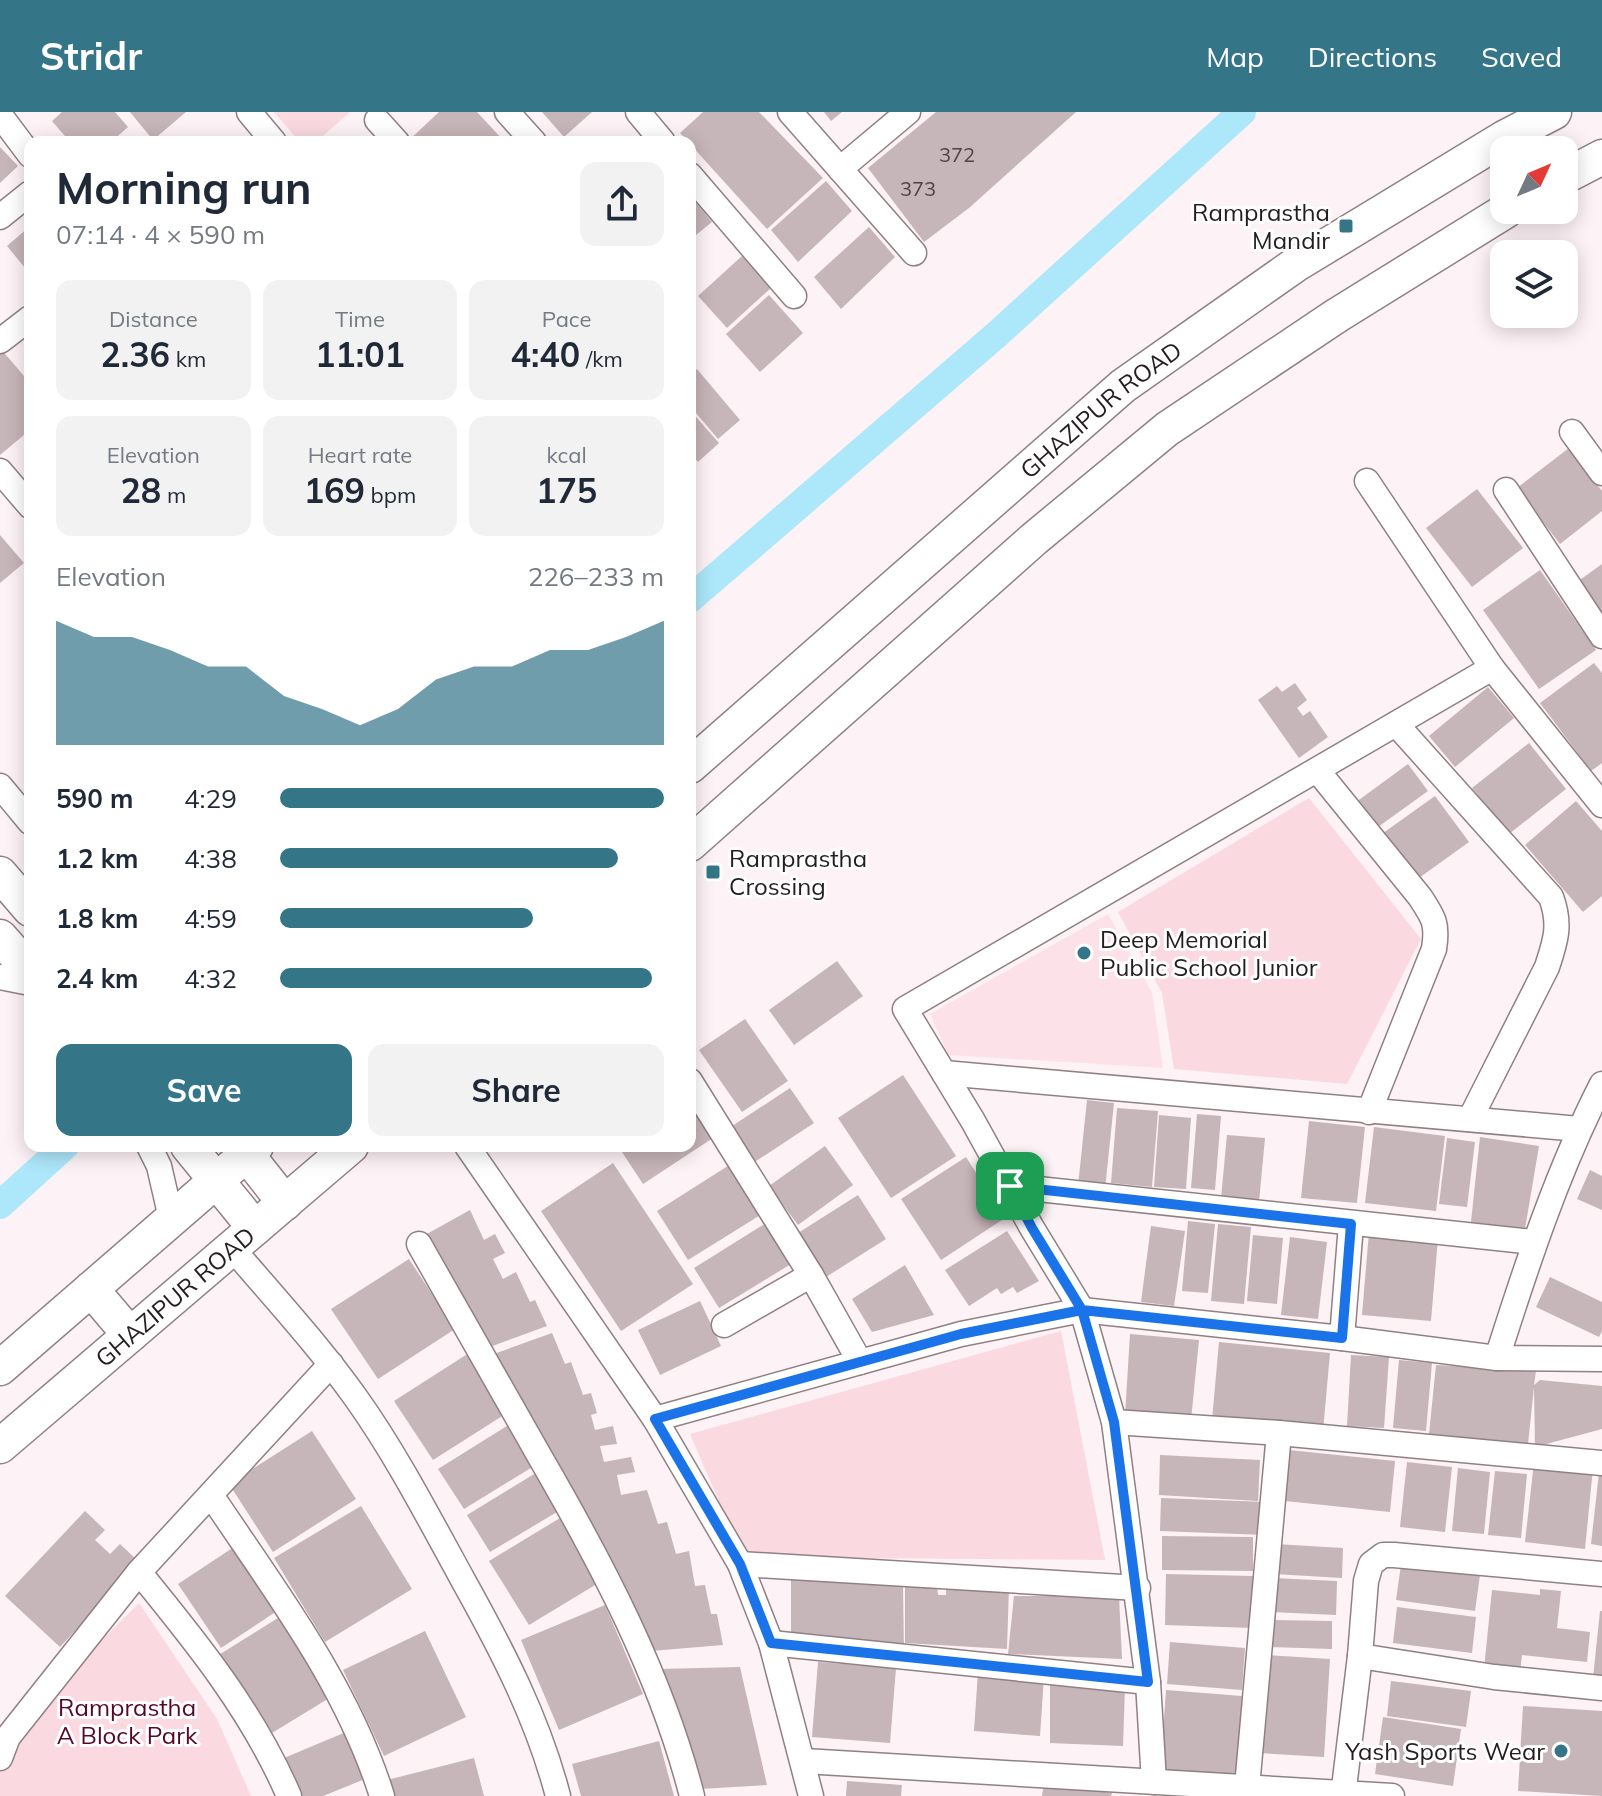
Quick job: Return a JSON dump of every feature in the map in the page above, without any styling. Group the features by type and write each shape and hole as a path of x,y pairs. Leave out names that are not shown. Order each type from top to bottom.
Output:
{"main road":[{"name":"GHAZIPUR ROAD","path":"696,761 1123,386 1295,265 1504,138 1554,112"},
{"path":"1578,170 1602,157"},
{"path":"696,839 1034,539 1167,429 1336,316 1490,221"},
{"path":"0,874 24,902"},
{"path":"0,937 24,964"},
{"path":"193,1152 215,1179 244,1238"},
{"path":"0,1368 244,1152"},
{"path":"249,1152 285,1203"},
{"name":"GHAZIPUR ROAD","path":"0,1446 344,1152"},
{"path":"91,1289 130,1335"}],"street":[{"path":"249,112 269,136"},
{"path":"507,112 529,136"},
{"path":"638,112 658,136"},
{"path":"790,112 914,253"},
{"path":"840,169 908,112"},
{"path":"0,115 24,147"},
{"path":"377,120 392,136"},
{"path":"696,182 794,296"},
{"path":"0,217 24,198"},
{"path":"0,341 24,323"},
{"path":"1572,432 1602,473"},
{"path":"0,471 24,499"},
{"path":"1367,481 1492,668 1602,805"},
{"path":"1506,490 1602,636"},
{"path":"1154,1782 1138,1588 1114,1422 1082,1310 905,1009 1492,668"},
{"path":"1396,724 1551,897 1558,915 1556,941 1547,967 1470,1119"},
{"path":"1317,770 1420,897 1437,929 1434,949 1369,1112"},
{"path":"0,786 24,815"},
{"path":"0,977 24,982"},
{"path":"944,1073 1579,1129"},
{"path":"1497,1358 1533,1242 1579,1129 1602,1084"},
{"path":"696,1091 811,1275 860,1362"},
{"path":"152,1152 159,1166 171,1218"},
{"path":"471,1152 655,1419 740,1564 771,1643 811,1796"},
{"path":"1010,1186 1533,1242"},
{"path":"1342,1338 1351,1224"},
{"path":"244,1238 358,1400 412,1490 505,1656 532,1716 558,1796"},
{"path":"419,1244 600,1562 665,1708 692,1796"},
{"path":"724,1325 811,1275"},
{"path":"655,1419 961,1334 1082,1310 1497,1358 1600,1355"},
{"path":"0,1758 8,1737 139,1572 331,1364"},
{"path":"1114,1422 1279,1433 1602,1463"},
{"path":"1247,1787 1279,1433"},
{"path":"211,1495 324,1665 351,1716 382,1796"},
{"path":"1343,1794 1366,1581 1371,1564 1383,1555 1602,1574"},
{"path":"740,1564 1138,1588"},
{"path":"139,1572 215,1666 244,1708 273,1759 289,1796"},
{"path":"771,1643 1148,1682"},
{"path":"1360,1656 1494,1677 1602,1688"},
{"path":"804,1761 1392,1796"}],"shaded area":[{"name":"Deep Memorial Public School Junior","path":"1108,914 1152,992 1163,1068 948,1055 930,1014"}],"green space":[{"path":"274,112 350,112 323,136 295,136"},
{"path":"1309,798 1421,939 1347,1084 1174,1069 1162,993 1118,912"},
{"path":"1061,1331 1105,1560 743,1557 690,1434"},
{"name":"Ramprastha A Block Park","path":"139,1603 217,1719 251,1796 0,1796 0,1742"}],"building":[{"path":"62,112 115,112 128,127 118,136 65,136 52,121"},
{"path":"130,112 186,112 158,136 150,136"},
{"path":"439,112 477,112 499,136 413,136"},
{"path":"542,112 592,112 565,136"},
{"path":"703,112 759,112 823,178 767,229 696,151 696,136 683,136 680,133"},
{"path":"824,112 842,112 831,121"},
{"path":"936,112 1076,112 969,208 924,242 868,168"},
{"path":"0,147 18,166 0,183"},
{"path":"826,181 852,211 798,262 771,230"},
{"path":"696,202 712,222 696,235"},
{"path":"869,227 895,257 841,309 814,277"},
{"path":"24,231 24,267 7,246"},
{"path":"742,256 771,288 727,328 698,296"},
{"path":"769,295 803,333 760,372 726,334"},
{"path":"0,348 24,376 24,435 0,455"},
{"path":"696,370 740,420 718,439 696,413"},
{"path":"696,417 719,443 698,462 696,460"},
{"path":"1569,448 1602,491 1602,511 1560,544 1517,488"},
{"path":"1477,489 1523,548 1472,587 1426,528"},
{"path":"0,535 24,563 0,583"},
{"path":"1602,564 1602,616 1577,582"},
{"path":"1540,570 1596,650 1539,689 1483,610"},
{"path":"1594,663 1602,673 1602,763 1591,771 1540,703"},
{"path":"1295,683 1307,700 1297,708 1303,716 1310,711 1328,737 1299,758 1258,700 1277,686 1282,692"},
{"path":"1488,687 1514,718 1455,767 1429,736"},
{"path":"1529,743 1566,789 1509,834 1472,788"},
{"path":"1408,764 1428,791 1371,832 1352,805"},
{"path":"1435,796 1469,842 1412,883 1379,836"},
{"path":"1576,801 1602,831 1602,896 1583,912 1525,845"},
{"path":"837,961 863,996 794,1045 769,1010"},
{"path":"745,1019 788,1081 742,1112 699,1050"},
{"path":"903,1075 956,1156 891,1198 838,1118"},
{"path":"790,1088 814,1123 750,1165 726,1130"},
{"path":"1087,1100 1114,1103 1105,1189 1078,1186"},
{"path":"1117,1108 1158,1111 1152,1187 1111,1183"},
{"path":"696,1113 713,1138 696,1149"},
{"path":"1197,1114 1221,1116 1215,1190 1191,1188"},
{"path":"1159,1115 1191,1118 1186,1189 1154,1187"},
{"path":"1309,1121 1365,1127 1357,1203 1301,1198"},
{"path":"1374,1127 1445,1136 1436,1211 1365,1203"},
{"path":"1227,1135 1265,1138 1259,1202 1221,1198"},
{"path":"1480,1137 1539,1146 1525,1229 1471,1222"},
{"path":"1447,1138 1475,1142 1467,1207 1439,1204"},
{"path":"825,1146 853,1185 798,1225 769,1186"},
{"path":"622,1152 692,1152 643,1184"},
{"path":"966,1157 1005,1218 941,1260 901,1199"},
{"path":"613,1163 693,1284 621,1331 541,1211"},
{"path":"731,1164 762,1214 688,1260 657,1211"},
{"path":"1590,1170 1602,1176 1602,1210 1577,1199"},
{"path":"858,1195 886,1239 826,1277 798,1233"},
{"path":"470,1210 484,1240 495,1234 505,1253 493,1259 503,1279 516,1272 530,1302 535,1300 547,1326 487,1348 425,1235"},
{"path":"1188,1221 1215,1224 1208,1293 1182,1291"},
{"path":"766,1223 791,1264 719,1308 694,1268"},
{"path":"1218,1224 1251,1227 1244,1304 1211,1301"},
{"path":"1151,1226 1185,1231 1174,1306 1141,1302"},
{"path":"1007,1231 1039,1281 1017,1293 1013,1287 1001,1294 997,1288 969,1306 945,1270"},
{"path":"1369,1232 1438,1238 1431,1321 1362,1315"},
{"path":"1253,1235 1283,1238 1277,1304 1247,1301"},
{"path":"1290,1237 1327,1242 1318,1319 1281,1315"},
{"path":"409,1259 455,1329 378,1379 331,1309"},
{"path":"905,1265 934,1315 872,1332 852,1299"},
{"path":"1550,1277 1602,1302 1602,1331 1599,1337 1536,1307"},
{"path":"700,1301 721,1346 660,1375 638,1330"},
{"path":"552,1333 565,1364 571,1362 583,1395 591,1393 597,1413 591,1415 595,1430 613,1426 617,1444 600,1446 604,1462 631,1457 635,1472 617,1475 621,1495 647,1490 658,1524 667,1522 676,1554 689,1551 695,1586 705,1585 711,1614 717,1614 723,1645 651,1651 491,1355"},
{"path":"1130,1334 1199,1340 1191,1420 1125,1415"},
{"path":"1219,1342 1330,1353 1323,1431 1212,1420"},
{"path":"469,1353 507,1413 433,1460 394,1401"},
{"path":"1351,1355 1389,1357 1384,1428 1347,1426"},
{"path":"1399,1360 1432,1363 1426,1431 1393,1428"},
{"path":"1436,1365 1536,1371 1534,1385 1540,1380 1602,1386 1602,1429 1535,1447 1534,1387 1528,1444 1429,1434"},
{"path":"513,1422 539,1463 464,1509 438,1469"},
{"path":"312,1431 356,1499 273,1552 229,1484"},
{"path":"1289,1450 1395,1461 1390,1512 1285,1501"},
{"path":"1160,1455 1260,1460 1258,1501 1159,1495"},
{"path":"1407,1462 1452,1467 1445,1532 1400,1527"},
{"path":"1534,1462 1593,1468 1585,1549 1525,1542"},
{"path":"1458,1468 1490,1472 1484,1534 1452,1531"},
{"path":"539,1471 562,1509 490,1552 467,1515"},
{"path":"1495,1471 1527,1474 1521,1538 1488,1535"},
{"path":"1599,1473 1602,1474 1602,1546 1591,1544"},
{"path":"1161,1498 1266,1502 1265,1535 1160,1531"},
{"path":"361,1506 412,1589 325,1642 274,1558"},
{"path":"85,1511 105,1530 95,1540 110,1554 120,1544 139,1562 60,1647 5,1596"},
{"path":"565,1515 605,1579 529,1625 489,1561"},
{"path":"1162,1536 1253,1537 1253,1571 1162,1570"},
{"path":"1275,1544 1343,1548 1342,1578 1274,1574"},
{"path":"234,1547 277,1611 221,1648 178,1584"},
{"path":"1401,1565 1480,1575 1475,1611 1396,1600"},
{"path":"1166,1574 1253,1576 1252,1628 1165,1625"},
{"path":"1273,1578 1337,1581 1336,1615 1271,1612"},
{"path":"868,1579 867,1584 903,1584 904,1654 859,1649 859,1639 791,1641 791,1580"},
{"path":"905,1585 937,1585 938,1595 946,1595 946,1588 1009,1587 1007,1649 905,1643"},
{"path":"1540,1589 1561,1591 1557,1628 1590,1632 1587,1662 1522,1655 1520,1673 1484,1669 1492,1590 1540,1595"},
{"path":"1014,1596 1119,1596 1122,1659 1008,1654"},
{"path":"605,1605 643,1694 559,1730 521,1640"},
{"path":"1397,1607 1476,1617 1472,1653 1393,1643"},
{"path":"1602,1611 1602,1679 1593,1678"},
{"path":"281,1616 331,1697 267,1736 217,1656"},
{"path":"1269,1620 1332,1621 1332,1649 1268,1647"},
{"path":"425,1631 466,1717 384,1756 343,1670"},
{"path":"1170,1642 1245,1648 1242,1690 1167,1684"},
{"path":"1265,1655 1330,1659 1324,1757 1260,1753"},
{"path":"818,1662 896,1668 890,1743 812,1737"},
{"path":"740,1667 767,1785 700,1789 660,1669"},
{"path":"978,1671 1044,1676 1040,1736 974,1731"},
{"path":"1050,1681 1125,1687 1123,1746 1050,1743"},
{"path":"1391,1681 1471,1691 1466,1727 1387,1716"},
{"path":"1166,1690 1242,1696 1236,1780 1160,1774"},
{"name":"Yash Sports Wear","path":"1523,1706 1602,1711 1602,1796 1518,1791"},
{"path":"1383,1717 1461,1729 1453,1786 1375,1774"},
{"path":"346,1732 365,1779 323,1796 300,1796 284,1758"},
{"path":"659,1741 674,1796 581,1796 572,1764"},
{"path":"474,1758 484,1796 391,1796 387,1780"},
{"path":"847,1781 902,1785 901,1796 846,1796"},
{"path":"1044,1783 1112,1793 1111,1796 1042,1796"}],"waterway":[{"path":"696,594 995,336 1242,112"},
{"path":"0,1205 58,1152"}],"place":[{"name":"Ramprastha Mandir","path":"1346,226"},
{"name":"Ramprastha Crossing","path":"713,872"},
{"name":"Deep Memorial Public School Junior","path":"1084,953"},
{"name":"Yash Sports Wear","path":"1561,1751"}],"route":[{"path":"1010,1186 1082,1310 961,1334 655,1419 740,1564 771,1643 1148,1682 1114,1422 1082,1310 1342,1338 1351,1224 1010,1186"}]}
